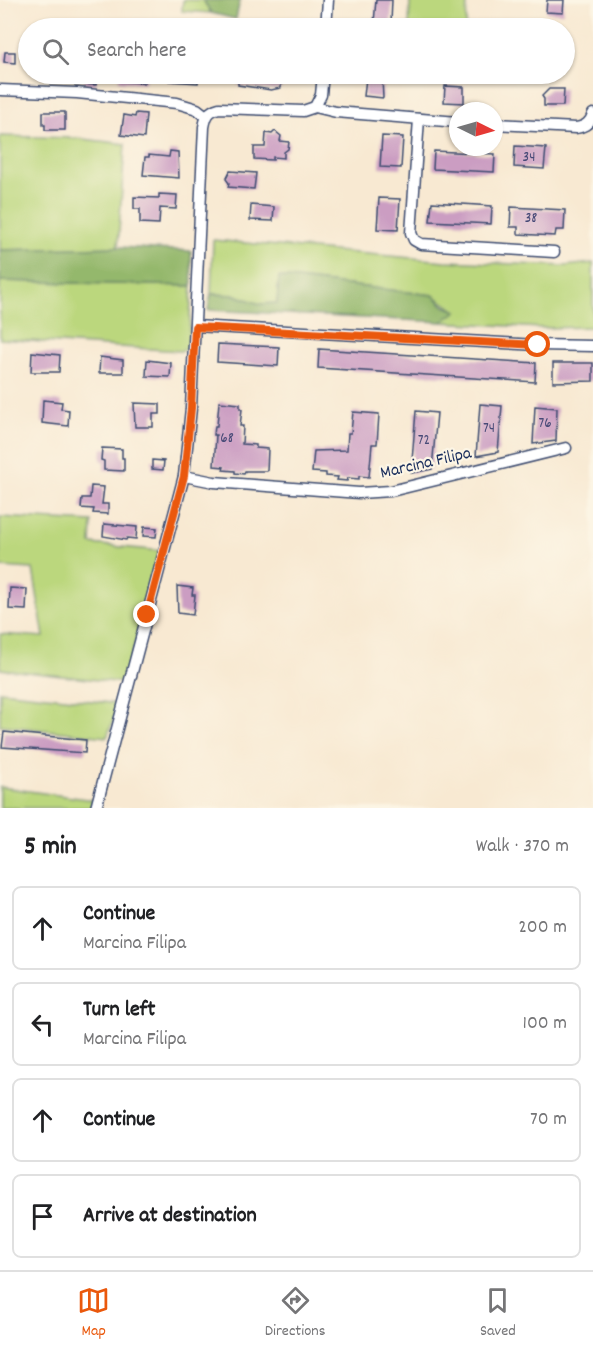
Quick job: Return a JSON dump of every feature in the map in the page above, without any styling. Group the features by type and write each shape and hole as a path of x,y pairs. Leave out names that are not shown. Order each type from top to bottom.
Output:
{"street":[{"path":"327,18 328,0"},
{"path":"315,107 321,96 322,84"},
{"path":"0,90 77,93 177,103 197,109 206,116"},
{"path":"96,808 184,476 191,408 206,116 211,110 219,108 303,111 315,107 336,112 449,121"},
{"path":"503,124 576,128 590,122 593,114"},
{"path":"419,119 411,233 414,240 421,244 554,252"},
{"path":"195,327 593,346"},
{"name":"Marcina Filipa","path":"184,476 214,482 359,493 391,491 567,448"}],"green space":[{"path":"183,0 203,0 211,13 182,11"},
{"path":"203,0 240,0 236,18 211,13"},
{"path":"410,0 467,0 466,18 409,18"},
{"path":"0,136 74,138 125,144 118,247 0,250"},
{"path":"213,240 445,261 565,266 593,263 593,327 542,328 442,322 456,311 433,295 279,277 277,303 260,304 235,295 211,294"},
{"path":"118,247 191,251 192,286 0,281 0,250"},
{"path":"279,277 433,295 445,306 457,311 442,322 208,310 211,294 235,295 260,304 277,303"},
{"path":"0,281 192,286 188,349 180,351 0,339"},
{"path":"0,517 92,522 91,544 161,551 124,683 0,669 0,634 44,637 33,569 0,567"},
{"path":"0,691 119,704 107,737 0,725"},
{"path":"0,787 94,800 90,808 0,808"}],"building":[{"path":"376,0 392,0 391,18 374,18"},
{"path":"547,0 564,0 563,13 546,12"},
{"path":"5,52 15,52 15,63 4,62"},
{"path":"281,84 281,88 271,90 238,85"},
{"path":"365,84 382,84 383,98 364,96"},
{"path":"445,86 464,87 464,102 444,102"},
{"path":"549,89 564,89 563,106 544,106 542,96"},
{"path":"43,112 65,112 65,130 45,130"},
{"path":"136,113 146,114 144,138 121,135 124,115 135,117"},
{"path":"275,131 281,136 280,141 289,142 284,158 254,159 254,147 265,147 266,133 272,134"},
{"path":"382,136 403,137 401,168 380,167"},
{"path":"515,146 546,148 544,169 514,167"},
{"path":"170,151 178,152 179,178 143,175 145,157 149,155 169,157"},
{"path":"434,151 449,152 449,156 495,156 494,172 433,169"},
{"path":"230,171 256,173 254,189 228,187 229,183 226,179"},
{"path":"159,194 177,195 176,209 160,208 159,224 140,223 140,209 134,209 134,197 159,198"},
{"path":"379,198 400,199 398,230 377,229"},
{"path":"432,202 492,206 491,224 430,221"},
{"path":"251,205 274,207 273,221 250,220"},
{"path":"511,207 565,210 564,230 556,230 555,236 518,234 518,227 510,227"},
{"path":"218,344 279,347 278,366 217,362"},
{"path":"319,349 536,363 535,382 318,368"},
{"path":"32,352 60,355 59,372 31,372"},
{"path":"100,357 123,360 123,373 99,373"},
{"path":"147,360 171,363 170,377 146,376"},
{"path":"553,363 593,363 593,381 553,382"},
{"path":"43,400 62,402 61,409 69,410 68,426 42,423"},
{"path":"219,402 240,404 240,409 242,409 240,426 243,426 242,444 268,449 267,471 245,471 244,474 214,466 216,435 214,435"},
{"path":"134,403 160,404 160,414 153,414 153,427 135,427"},
{"path":"480,404 502,406 498,452 476,456"},
{"path":"535,406 557,408 556,441 533,444"},
{"path":"416,411 437,413 432,469 411,473"},
{"path":"353,412 379,414 377,444 372,444 369,477 348,478 347,481 337,480 338,477 326,476 326,473 312,472 314,451 347,450"},
{"path":"102,448 122,449 124,471 104,470 104,461 101,460"},
{"path":"152,460 164,461 163,470 152,469"},
{"path":"91,486 104,487 102,504 108,504 108,514 93,513 94,509 81,508 82,498 90,498"},
{"path":"104,524 137,527 136,539 127,538 126,540 103,536"},
{"path":"144,527 157,528 156,537 143,536"},
{"path":"177,586 193,588 192,595 195,595 193,615 178,613"},
{"path":"10,588 27,589 26,610 9,609"},
{"path":"4,732 86,740 85,753 2,747"}],"route":[{"path":"147,615 184,476 191,408 195,327 538,345"}]}
